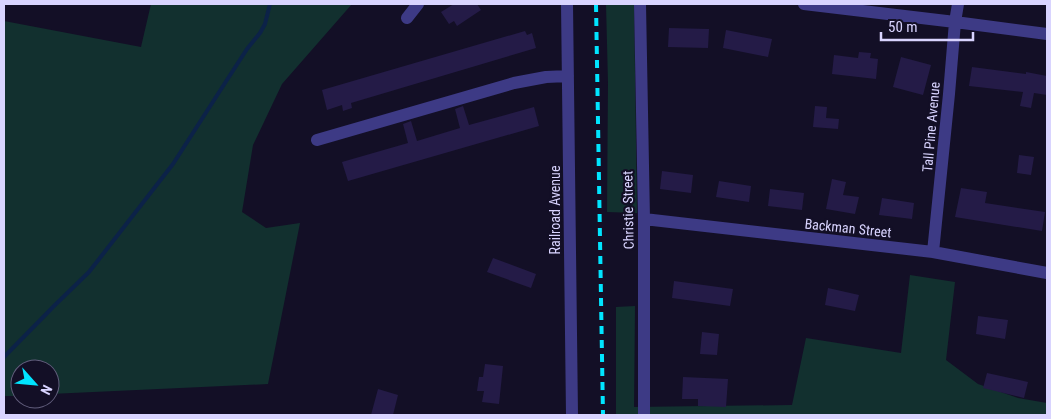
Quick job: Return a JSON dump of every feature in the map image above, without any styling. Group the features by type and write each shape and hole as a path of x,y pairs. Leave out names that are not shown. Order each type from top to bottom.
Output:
{"street":[{"path":"407,18 418,4"},
{"name":"Railroad Avenue","path":"567,4 572,415"},
{"name":"Christie Street","path":"640,4 644,219 644,415"},
{"path":"804,4 1047,34"},
{"name":"Tall Pine Avenue","path":"933,252 958,4"},
{"path":"316,140 514,83 546,77 568,76"},
{"name":"Backman Street","path":"644,219 933,252 1047,273"}],"green space":[{"path":"151,4 352,4 282,84 253,145 242,212 266,228 300,223 268,384 60,394 60,359 10,359 10,396 4,396 4,21 141,47"},
{"path":"606,4 634,4 637,213 607,212 608,83"},
{"path":"910,275 955,282 946,360 978,384 1018,398 1047,403 1047,415 616,415 616,307 635,306 634,407 792,405 806,338 901,353"}],"building":[{"path":"454,4 477,4 481,10 457,26 454,21 449,24 441,12"},
{"path":"669,28 709,29 708,48 668,47"},
{"path":"726,30 772,39 768,57 723,48"},
{"path":"525,31 527,35 532,33 536,48 351,103 352,108 343,111 342,105 327,110 322,90"},
{"path":"859,52 871,53 870,58 878,59 876,79 832,74 834,55 858,58"},
{"path":"901,57 931,65 923,95 893,87"},
{"path":"972,67 1047,76 1047,95 1034,93 1031,108 1020,106 1023,92 969,86"},
{"path":"463,106 469,125 534,107 539,126 348,181 342,162 408,143 403,124 411,121 417,141 460,128 455,109"},
{"path":"815,106 827,107 826,118 839,119 838,129 813,127"},
{"path":"1019,155 1034,157 1031,175 1017,173"},
{"path":"662,171 693,175 691,193 660,189"},
{"path":"832,179 846,182 843,195 859,197 855,214 826,209"},
{"path":"719,181 751,186 749,202 716,197"},
{"path":"961,188 987,192 985,203 1045,212 1042,231 955,217"},
{"path":"770,189 804,193 802,210 768,206"},
{"path":"882,198 914,203 912,219 879,215"},
{"path":"493,258 536,274 531,288 487,272"},
{"path":"674,281 733,289 730,306 672,298"},
{"path":"828,288 859,295 855,311 825,305"},
{"path":"978,316 1008,320 1005,339 976,334"},
{"path":"702,332 719,334 717,355 700,354"},
{"path":"485,364 503,366 499,404 482,402 484,391 477,391 479,377 483,377"},
{"path":"987,373 1028,382 1024,398 983,388"},
{"path":"683,377 728,379 726,407 698,406 698,399 682,399"},
{"path":"378,389 398,395 393,415 371,415"}],"waterway":[{"path":"4,357 89,272 173,164 247,49 260,33 265,24 270,4"}],"railway":[{"path":"596,4 603,415"}]}
